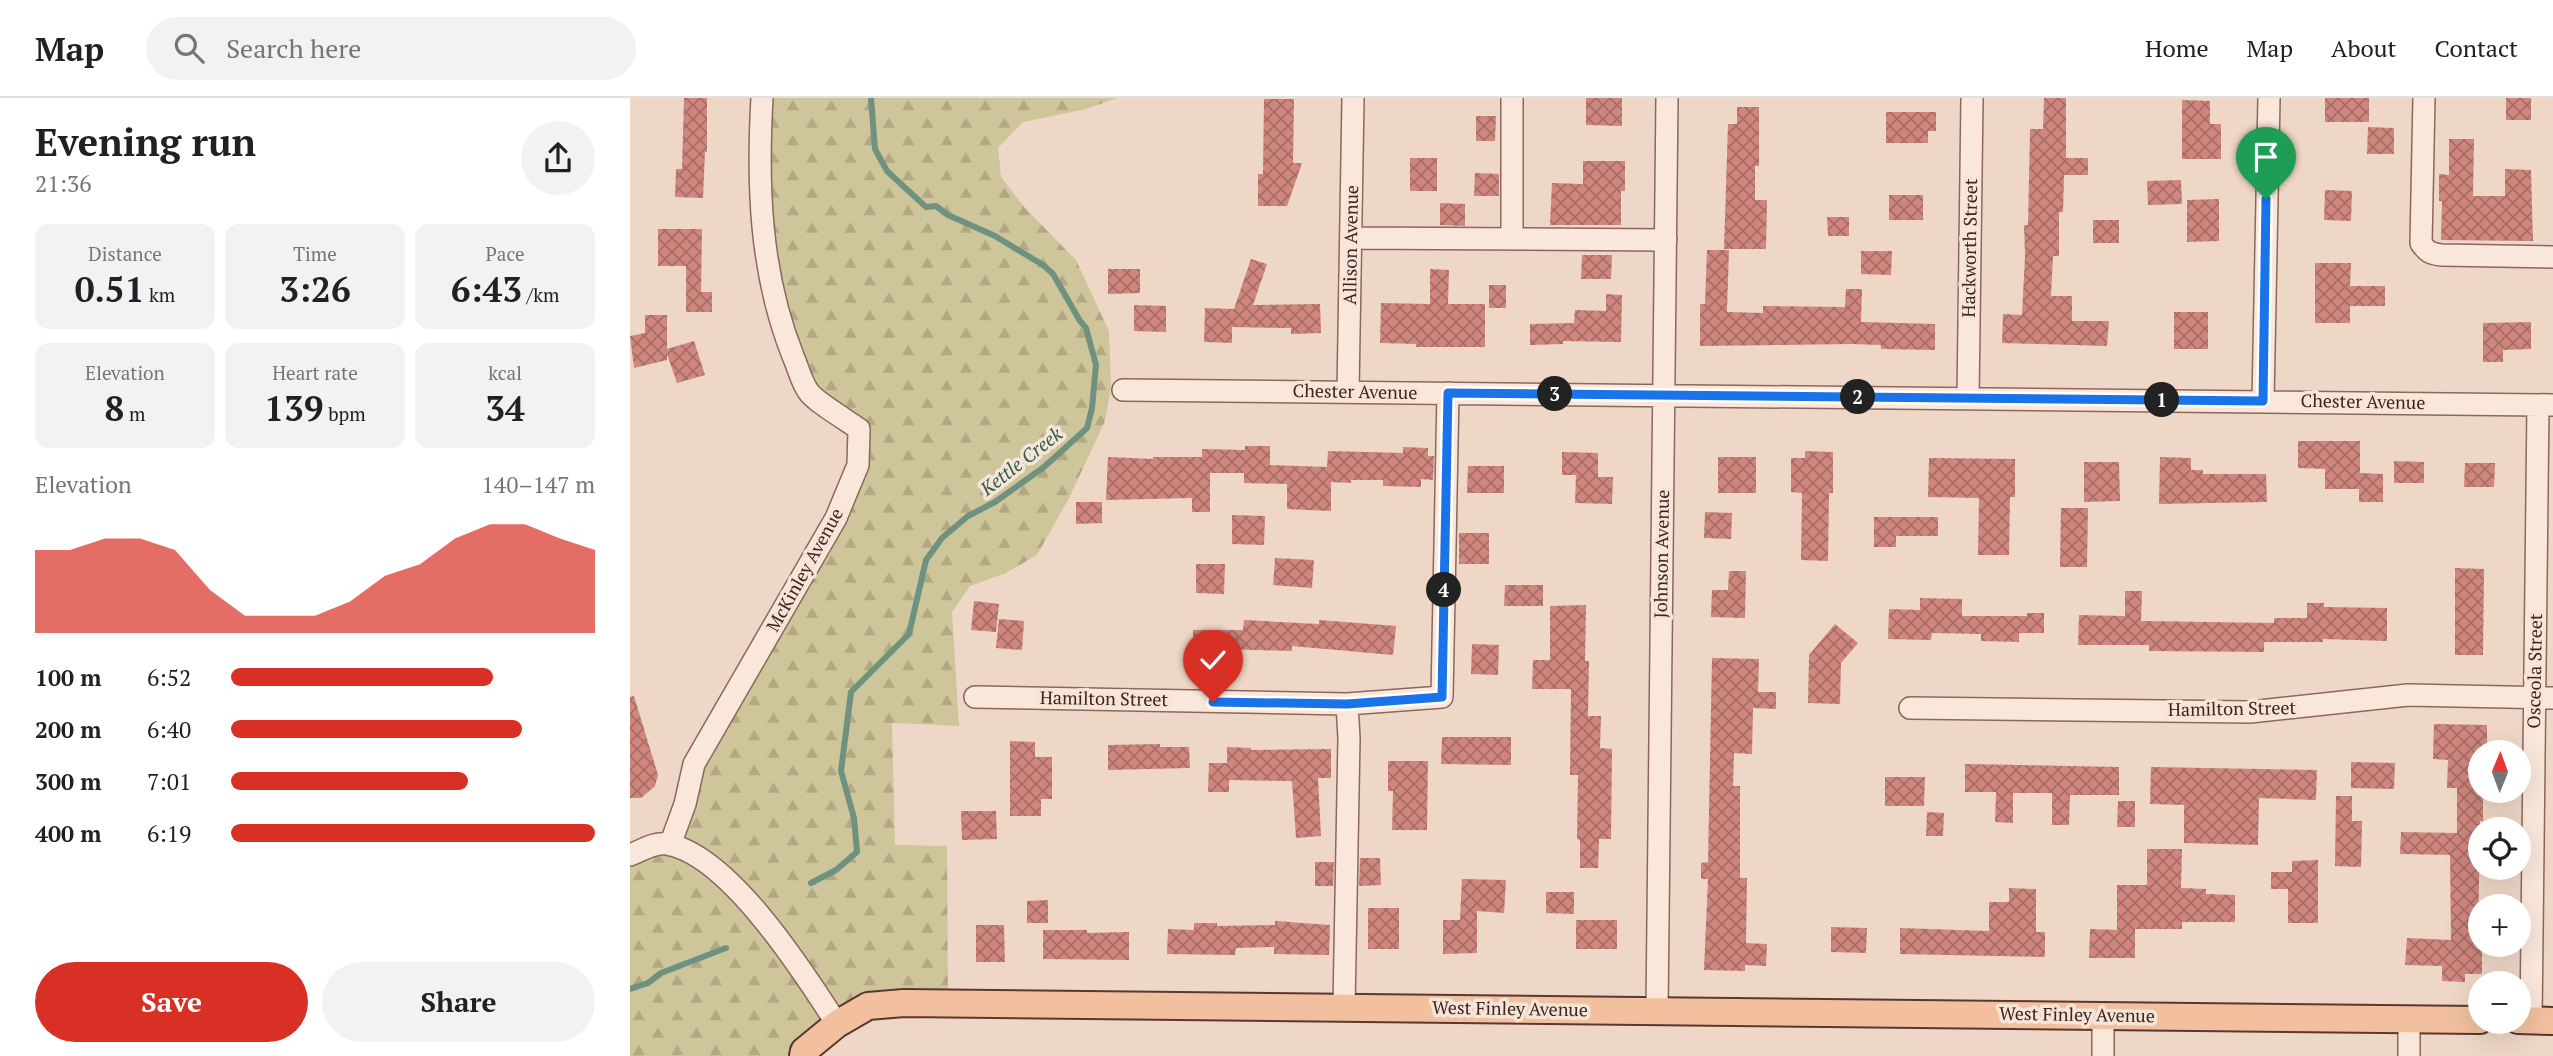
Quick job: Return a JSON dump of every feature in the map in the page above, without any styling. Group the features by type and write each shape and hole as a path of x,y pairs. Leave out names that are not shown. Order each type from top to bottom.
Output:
{"main road":[{"name":"West Finley Avenue","path":"802,1054 837,1024 868,1006 904,1003 2468,1020"}],"street":[{"name":"McKinley Avenue","path":"670,845 685,804 694,764 836,518 858,465 859,429 808,393 783,330 771,285 760,205 762,98"},
{"name":"Allison Avenue","path":"1349,392 1353,98"},
{"path":"1512,98 1512,239"},
{"name":"Johnson Avenue","path":"1657,1010 1667,98"},
{"name":"Hackworth Street","path":"1968,398 1972,98"},
{"path":"2263,401 2269,98"},
{"path":"2424,98 2421,243 2425,248 2431,254 2442,256 2553,257"},
{"path":"1351,238 1666,240"},
{"name":"Chester Avenue","path":"1123,390 2546,405"},
{"name":"Hamilton Street","path":"975,697 1347,704 1442,697 1448,393"},
{"name":"Osceola Street","path":"2534,1021 2544,698 2546,405"},
{"name":"Hamilton Street","path":"1910,708 2250,712 2408,695 2544,698"},
{"path":"1344,1007 1349,738 1347,704"},
{"path":"630,855 662,843 685,849 716,871 771,926 837,1024"},
{"path":"2103,1016 2103,1056"},
{"path":"2409,1019 2409,1056"}],"green space":[{"path":"762,98 1118,98 1086,109 1023,122 998,148 1001,177 1025,208 1076,260 1109,331 1111,387 1105,421 1069,498 1037,555 1006,573 970,586 952,612 959,726 892,723 895,845 947,846 948,1004 837,1024 786,1056 630,1056 630,855 662,843 685,804 836,518 859,429 808,393 768,273"}],"building":[{"path":"684,98 707,98 707,152 703,198 675,197 676,169 682,169"},
{"path":"1586,98 1622,98 1622,126 1586,125"},
{"path":"2044,98 2066,98 2066,158 2088,158 2088,175 2064,175 2063,212 2059,212 2059,256 2053,256 2051,296 2072,296 2072,321 2109,321 2107,346 2002,343 2003,314 2022,315 2024,225 2028,225 2030,129 2043,129"},
{"path":"2325,98 2369,98 2369,122 2325,122"},
{"path":"2506,98 2531,98 2531,120 2506,120"},
{"path":"1264,99 1294,99 1293,163 1302,163 1287,206 1258,206 1258,174 1263,174"},
{"path":"2182,100 2210,101 2210,124 2221,124 2221,159 2182,159"},
{"path":"1737,107 1759,107 1759,166 1755,166 1755,200 1767,200 1766,249 1724,249 1728,124 1737,124"},
{"path":"1886,112 1936,112 1936,131 1928,131 1928,143 1886,143"},
{"path":"1476,116 1496,116 1495,141 1476,141"},
{"path":"2368,127 2394,128 2394,154 2367,154"},
{"path":"2449,139 2474,139 2473,196 2505,196 2505,169 2531,170 2533,241 2441,240 2442,201 2439,201 2439,174 2449,175"},
{"path":"1410,158 1437,158 1437,191 1410,191"},
{"path":"1583,161 1625,161 1625,191 1621,191 1621,225 1550,225 1552,183 1583,184"},
{"path":"1475,173 1499,174 1499,196 1474,196"},
{"path":"2181,180 2182,204 2148,205 2147,181"},
{"path":"2325,190 2352,191 2351,221 2324,220"},
{"path":"1889,195 1923,195 1923,220 1889,220"},
{"path":"2219,199 2219,241 2187,242 2187,200"},
{"path":"1440,203 1465,204 1465,226 1440,225"},
{"path":"1827,217 1849,217 1849,236 1828,236"},
{"path":"2093,220 2119,220 2119,243 2093,243"},
{"path":"658,229 702,229 701,292 712,292 712,312 686,312 686,266 658,266"},
{"path":"1707,250 1729,250 1727,312 1763,313 1763,306 1845,307 1846,289 1862,289 1861,322 1935,324 1935,350 1881,349 1881,345 1851,344 1700,346 1700,304 1705,304"},
{"path":"1861,251 1892,251 1891,275 1861,274"},
{"path":"1582,255 1612,255 1611,279 1581,279"},
{"path":"1251,259 1267,264 1253,305 1320,304 1321,333 1291,334 1291,328 1232,327 1232,343 1204,342 1205,308 1234,309"},
{"path":"2315,263 2351,263 2350,286 2385,286 2385,306 2350,306 2350,323 2315,323"},
{"path":"1108,269 1140,269 1140,293 1108,294"},
{"path":"1430,269 1449,270 1448,304 1485,304 1485,347 1416,347 1416,344 1380,343 1381,303 1430,304"},
{"path":"1489,285 1506,285 1506,308 1489,308"},
{"path":"1606,294 1622,295 1621,342 1563,341 1563,344 1530,345 1530,324 1574,323 1575,310 1606,311"},
{"path":"1134,305 1166,306 1166,332 1134,331"},
{"path":"2174,312 2208,312 2208,349 2174,349"},
{"path":"645,315 667,315 667,349 694,341 705,375 677,383 667,354 667,360 634,368 630,336 645,333"},
{"path":"2531,322 2531,349 2503,350 2503,362 2483,362 2483,323"},
{"path":"2298,441 2360,441 2360,473 2383,474 2383,502 2359,502 2359,489 2325,489 2325,469 2298,468"},
{"path":"1245,446 1270,446 1270,465 1327,467 1328,451 1403,453 1403,447 1428,448 1428,456 1434,456 1433,480 1421,479 1421,487 1383,486 1383,480 1331,482 1331,511 1287,509 1287,484 1244,483 1244,473 1210,473 1210,512 1192,512 1192,498 1106,500 1108,457 1202,457 1202,449 1245,450"},
{"path":"1805,451 1833,452 1833,493 1829,493 1828,561 1801,560 1802,493 1791,492 1791,458 1805,458"},
{"path":"1562,452 1598,453 1598,477 1613,477 1612,504 1575,503 1576,475 1562,475"},
{"path":"1718,457 1756,457 1756,493 1718,493"},
{"path":"2160,457 2191,458 2191,470 2203,470 2203,474 2266,474 2267,502 2159,504"},
{"path":"1929,458 2015,459 2015,497 2010,497 2009,555 1978,555 1979,498 1928,497"},
{"path":"2394,461 2424,462 2424,483 2394,483"},
{"path":"2084,462 2119,462 2120,501 2084,502"},
{"path":"2465,463 2495,463 2494,487 2464,487"},
{"path":"1468,466 1504,466 1504,493 1467,493"},
{"path":"1076,502 1102,502 1102,523 1076,524"},
{"path":"2061,508 2088,508 2087,567 2060,567"},
{"path":"1705,512 1732,513 1731,539 1704,538"},
{"path":"1232,515 1265,516 1264,545 1232,544"},
{"path":"1874,517 1938,517 1938,536 1896,536 1896,547 1874,547"},
{"path":"1459,533 1489,533 1489,564 1459,564"},
{"path":"1275,558 1314,560 1312,588 1273,585"},
{"path":"1196,564 1225,564 1224,594 1196,593"},
{"path":"2455,568 2484,569 2483,655 2455,655"},
{"path":"1729,571 1746,571 1745,618 1711,617 1712,590 1728,590"},
{"path":"1505,585 1543,585 1543,606 1504,606"},
{"path":"2125,591 2142,591 2141,621 2274,623 2274,618 2307,618 2307,603 2324,603 2324,607 2387,608 2387,641 2323,639 2323,642 2264,642 2264,652 2149,651 2149,645 2078,645 2079,615 2125,616"},
{"path":"1920,598 1962,599 1962,616 2027,616 2027,613 2044,613 2044,633 2019,633 2019,642 1981,641 1981,634 1932,633 1931,640 1888,639 1889,609 1920,610"},
{"path":"974,601 999,604 996,632 971,630"},
{"path":"1586,605 1588,716 1601,716 1600,748 1612,749 1611,839 1599,839 1598,868 1580,868 1580,840 1577,839 1578,775 1570,775 1571,689 1532,689 1533,660 1550,660 1550,606"},
{"path":"999,619 1024,621 1022,650 996,648"},
{"path":"1244,620 1319,624 1319,620 1396,626 1393,655 1292,646 1292,651 1193,648 1193,630 1243,630"},
{"path":"1835,624 1858,643 1841,663 1840,704 1808,703 1809,655"},
{"path":"1472,644 1499,645 1498,675 1471,674"},
{"path":"1712,658 1759,659 1758,692 1776,692 1776,709 1753,708 1752,754 1734,753 1733,786 1740,786 1740,878 1747,878 1746,943 1767,944 1766,966 1745,965 1745,971 1704,970 1708,879 1701,879 1701,863 1708,862"},
{"path":"634,696 658,775 655,786 641,798 630,798 630,697"},
{"path":"2434,724 2487,725 2487,740 2468,740 2468,803 2483,803 2483,817 2468,817 2468,880 2479,880 2479,894 2468,894 2468,957 2482,957 2482,971 2468,971 2468,974 2465,974 2465,982 2442,981 2442,966 2405,965 2407,938 2451,940 2450,855 2400,854 2401,832 2457,833 2457,788 2447,788 2448,760 2433,759"},
{"path":"1442,737 1511,737 1511,765 1441,764"},
{"path":"1010,741 1035,742 1035,757 1052,757 1052,799 1041,799 1041,816 1010,816"},
{"path":"1160,744 1160,747 1189,747 1190,768 1108,770 1108,745"},
{"path":"1227,747 1251,750 1331,749 1331,778 1318,778 1321,836 1296,838 1292,781 1229,780 1229,792 1208,792 1209,763 1227,763"},
{"path":"1388,761 1428,761 1427,830 1392,830 1393,791 1388,791"},
{"path":"2351,762 2395,763 2394,789 2351,788"},
{"path":"1965,764 2119,767 2119,795 2070,795 2069,825 2052,825 2052,793 2013,793 2013,823 1995,822 1996,792 1965,792"},
{"path":"2151,767 2317,770 2316,800 2259,798 2258,845 2184,843 2184,805 2150,804"},
{"path":"1885,777 1925,777 1924,806 1885,806"},
{"path":"2336,796 2352,796 2352,821 2362,821 2361,867 2335,866"},
{"path":"2118,801 2135,801 2135,827 2117,827"},
{"path":"961,811 996,811 997,839 962,840"},
{"path":"1927,812 1944,813 1943,836 1926,836"},
{"path":"2147,849 2182,849 2181,888 2206,889 2206,894 2235,895 2235,922 2182,922 2182,929 2135,929 2135,958 2089,958 2090,929 2117,930 2117,885 2147,885"},
{"path":"1360,858 1380,858 1381,885 1359,886"},
{"path":"2318,860 2318,923 2288,923 2288,889 2271,889 2271,872 2292,872 2292,861"},
{"path":"1315,862 1334,862 1333,886 1315,886"},
{"path":"1462,879 1506,880 1504,913 1477,911 1477,953 1443,954 1443,920 1460,920"},
{"path":"2009,888 2036,889 2036,932 2045,932 2045,957 1900,954 1900,928 1989,931 1989,902 2009,902"},
{"path":"1546,892 1574,892 1574,914 1546,913"},
{"path":"1048,900 1048,923 1027,923 1027,901"},
{"path":"1368,908 1399,908 1399,949 1368,949"},
{"path":"1576,920 1617,920 1617,949 1576,949"},
{"path":"1275,921 1330,925 1329,955 1274,954 1274,947 1236,948 1235,955 1167,954 1168,929 1194,930 1194,923 1217,923 1217,926 1275,925"},
{"path":"976,925 1004,925 1005,962 976,962"},
{"path":"1831,927 1867,928 1866,953 1831,952"},
{"path":"1043,930 1129,932 1129,960 1043,959"}],"waterway":[{"name":"Kettle Creek","path":"811,883 836,870 857,852 854,818 841,771 851,692 909,634 926,560 942,538 968,516 995,502 1044,467 1087,428 1092,408 1096,365 1086,328 1053,274 995,236 948,215 936,206 926,207 887,171 875,149 871,98"},
{"name":"Kettle Creek","path":"630,989 648,983 661,973 726,948"}],"route":[{"path":"1213,702 1347,704 1442,697 1448,393 2263,401 2266,199"}]}
